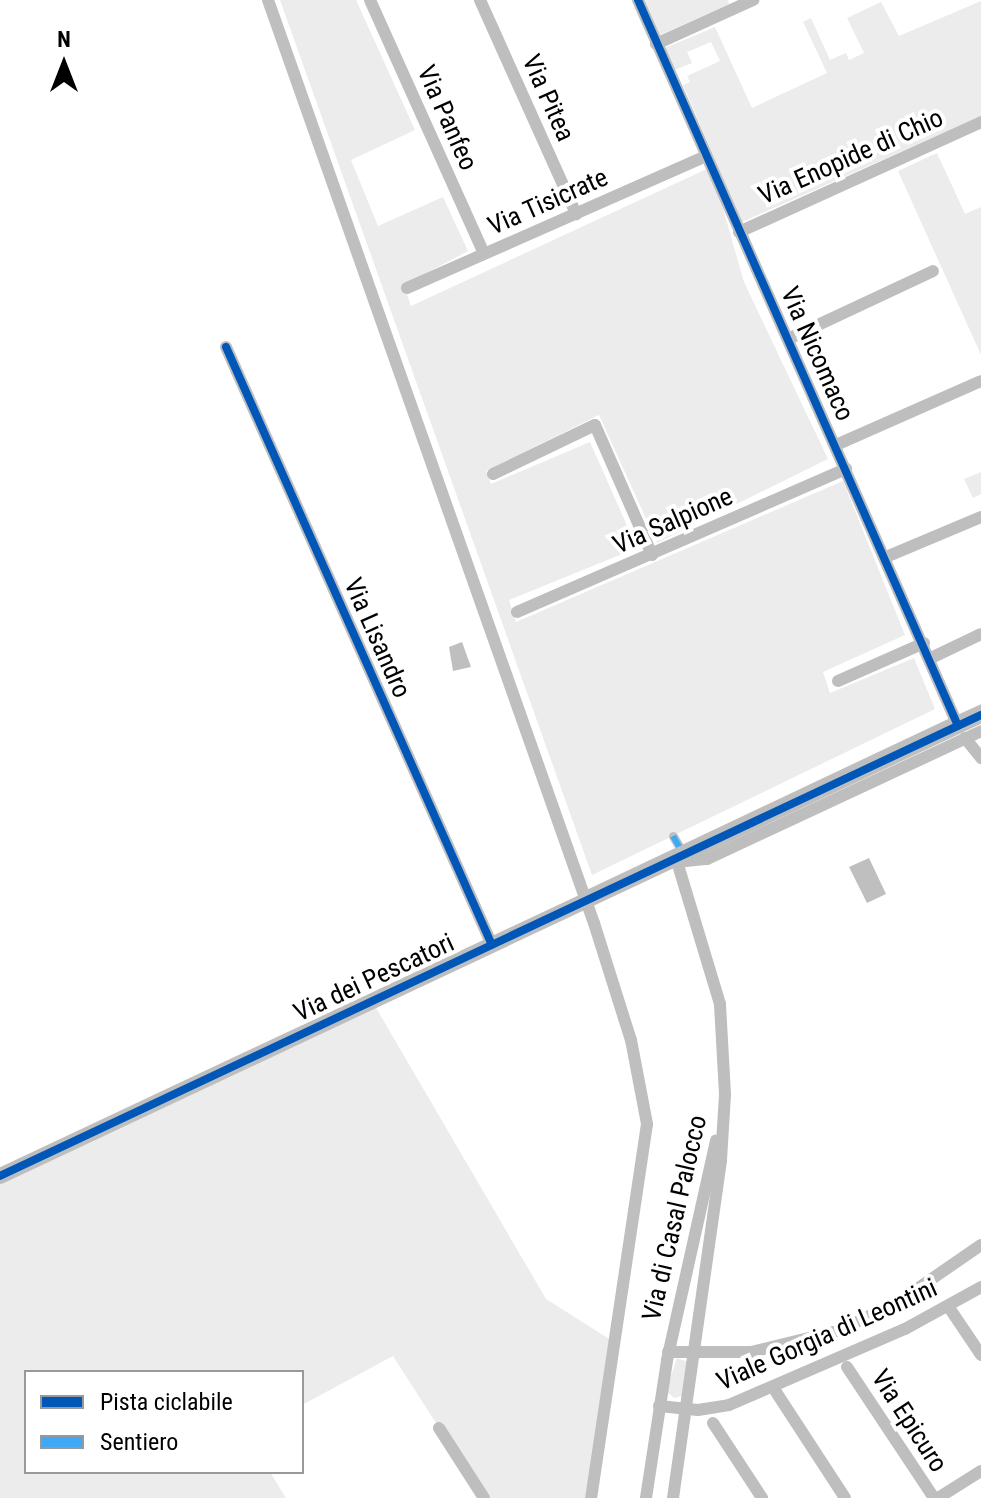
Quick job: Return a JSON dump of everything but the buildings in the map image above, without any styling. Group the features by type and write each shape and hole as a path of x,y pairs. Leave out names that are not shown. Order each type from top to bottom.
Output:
{"street":[{"name":"Via Panfeo","path":"370,0 484,254"},
{"name":"Via Pitea","path":"480,0 576,214"},
{"name":"Via Nicomaco","path":"638,0 958,724 981,758"},
{"path":"656,44 753,0"},
{"name":"Via Enopide di Chio","path":"739,232 981,122"},
{"name":"Via Tisicrate","path":"407,288 706,156"},
{"path":"788,339 933,271"},
{"name":"Via Lisandro","path":"226,347 492,945"},
{"path":"836,445 981,381"},
{"path":"493,474 595,425 652,555"},
{"name":"Via Salpione","path":"517,612 846,469"},
{"path":"886,557 981,517"},
{"path":"931,658 981,634"},
{"path":"838,681 924,643"},
{"name":"Via dei Pescatori","path":"0,1176 981,715"},
{"name":"Via dei Pescatori","path":"958,724 981,731"},
{"path":"674,838 681,856"},
{"name":"Via di Casal Palocco","path":"673,1498 695,1354 725,1094 720,1004 681,856"},
{"name":"Via di Casal Palocco","path":"646,1498 668,1352 725,1094"},
{"name":"Viale Gorgia di Leontini","path":"695,1354 792,1344 841,1330 888,1308 981,1246"},
{"name":"Viale Gorgia di Leontini","path":"687,1409 729,1405 905,1329 981,1287"},
{"path":"948,1306 980,1351"},
{"path":"888,1308 891,1321 905,1329"},
{"name":"Via di Casal Palocco","path":"668,1352 695,1354"},
{"name":"Via Epicuro","path":"847,1367 936,1498"},
{"path":"776,1392 845,1498"},
{"path":"659,1406 687,1409"},
{"path":"713,1423 762,1498"},
{"path":"439,1428 484,1498"},
{"path":"936,1498 981,1471"}],"shaded area":[{"path":"280,0 356,0 415,130 351,160 378,226 443,197 468,251 404,285 411,306 711,167 744,282 828,459 657,543 599,415 486,471 491,484 590,442 637,548 509,600 516,622 843,481 905,635 823,672 830,693 914,658 935,709 592,875"},
{"path":"645,0 728,0 729,4 660,35"},
{"path":"981,1 981,116 742,222 683,85 690,82 687,76 720,61 711,42 687,52 692,63 675,70 665,48 715,27 752,108 827,73 803,22 811,18 830,60 846,53 849,60 864,53 847,18 881,2 899,36"},
{"path":"937,153 965,214 981,207 981,355 898,171"},
{"path":"981,472 981,494 973,498 964,479"},
{"path":"462,642 471,667 453,671 449,647"},
{"path":"869,858 886,894 867,903 849,867"},
{"path":"372,1001 546,1299 614,1342 591,1498 484,1498 393,1356 304,1404 304,1370 24,1370 24,1474 271,1474 286,1498 0,1498 0,1176"},
{"path":"677,1358 688,1362 682,1396 674,1398 666,1391"}],"waterway":[{"path":"268,0 594,923 631,1040 647,1124 591,1498"},
{"path":"959,715 981,705"},
{"path":"584,892 952,718"}],"marked path":[{"path":"673,836 684,855"}],"cycle path":[{"path":"638,0 958,726"},
{"path":"226,347 492,945"},
{"path":"0,1176 981,715"}]}
